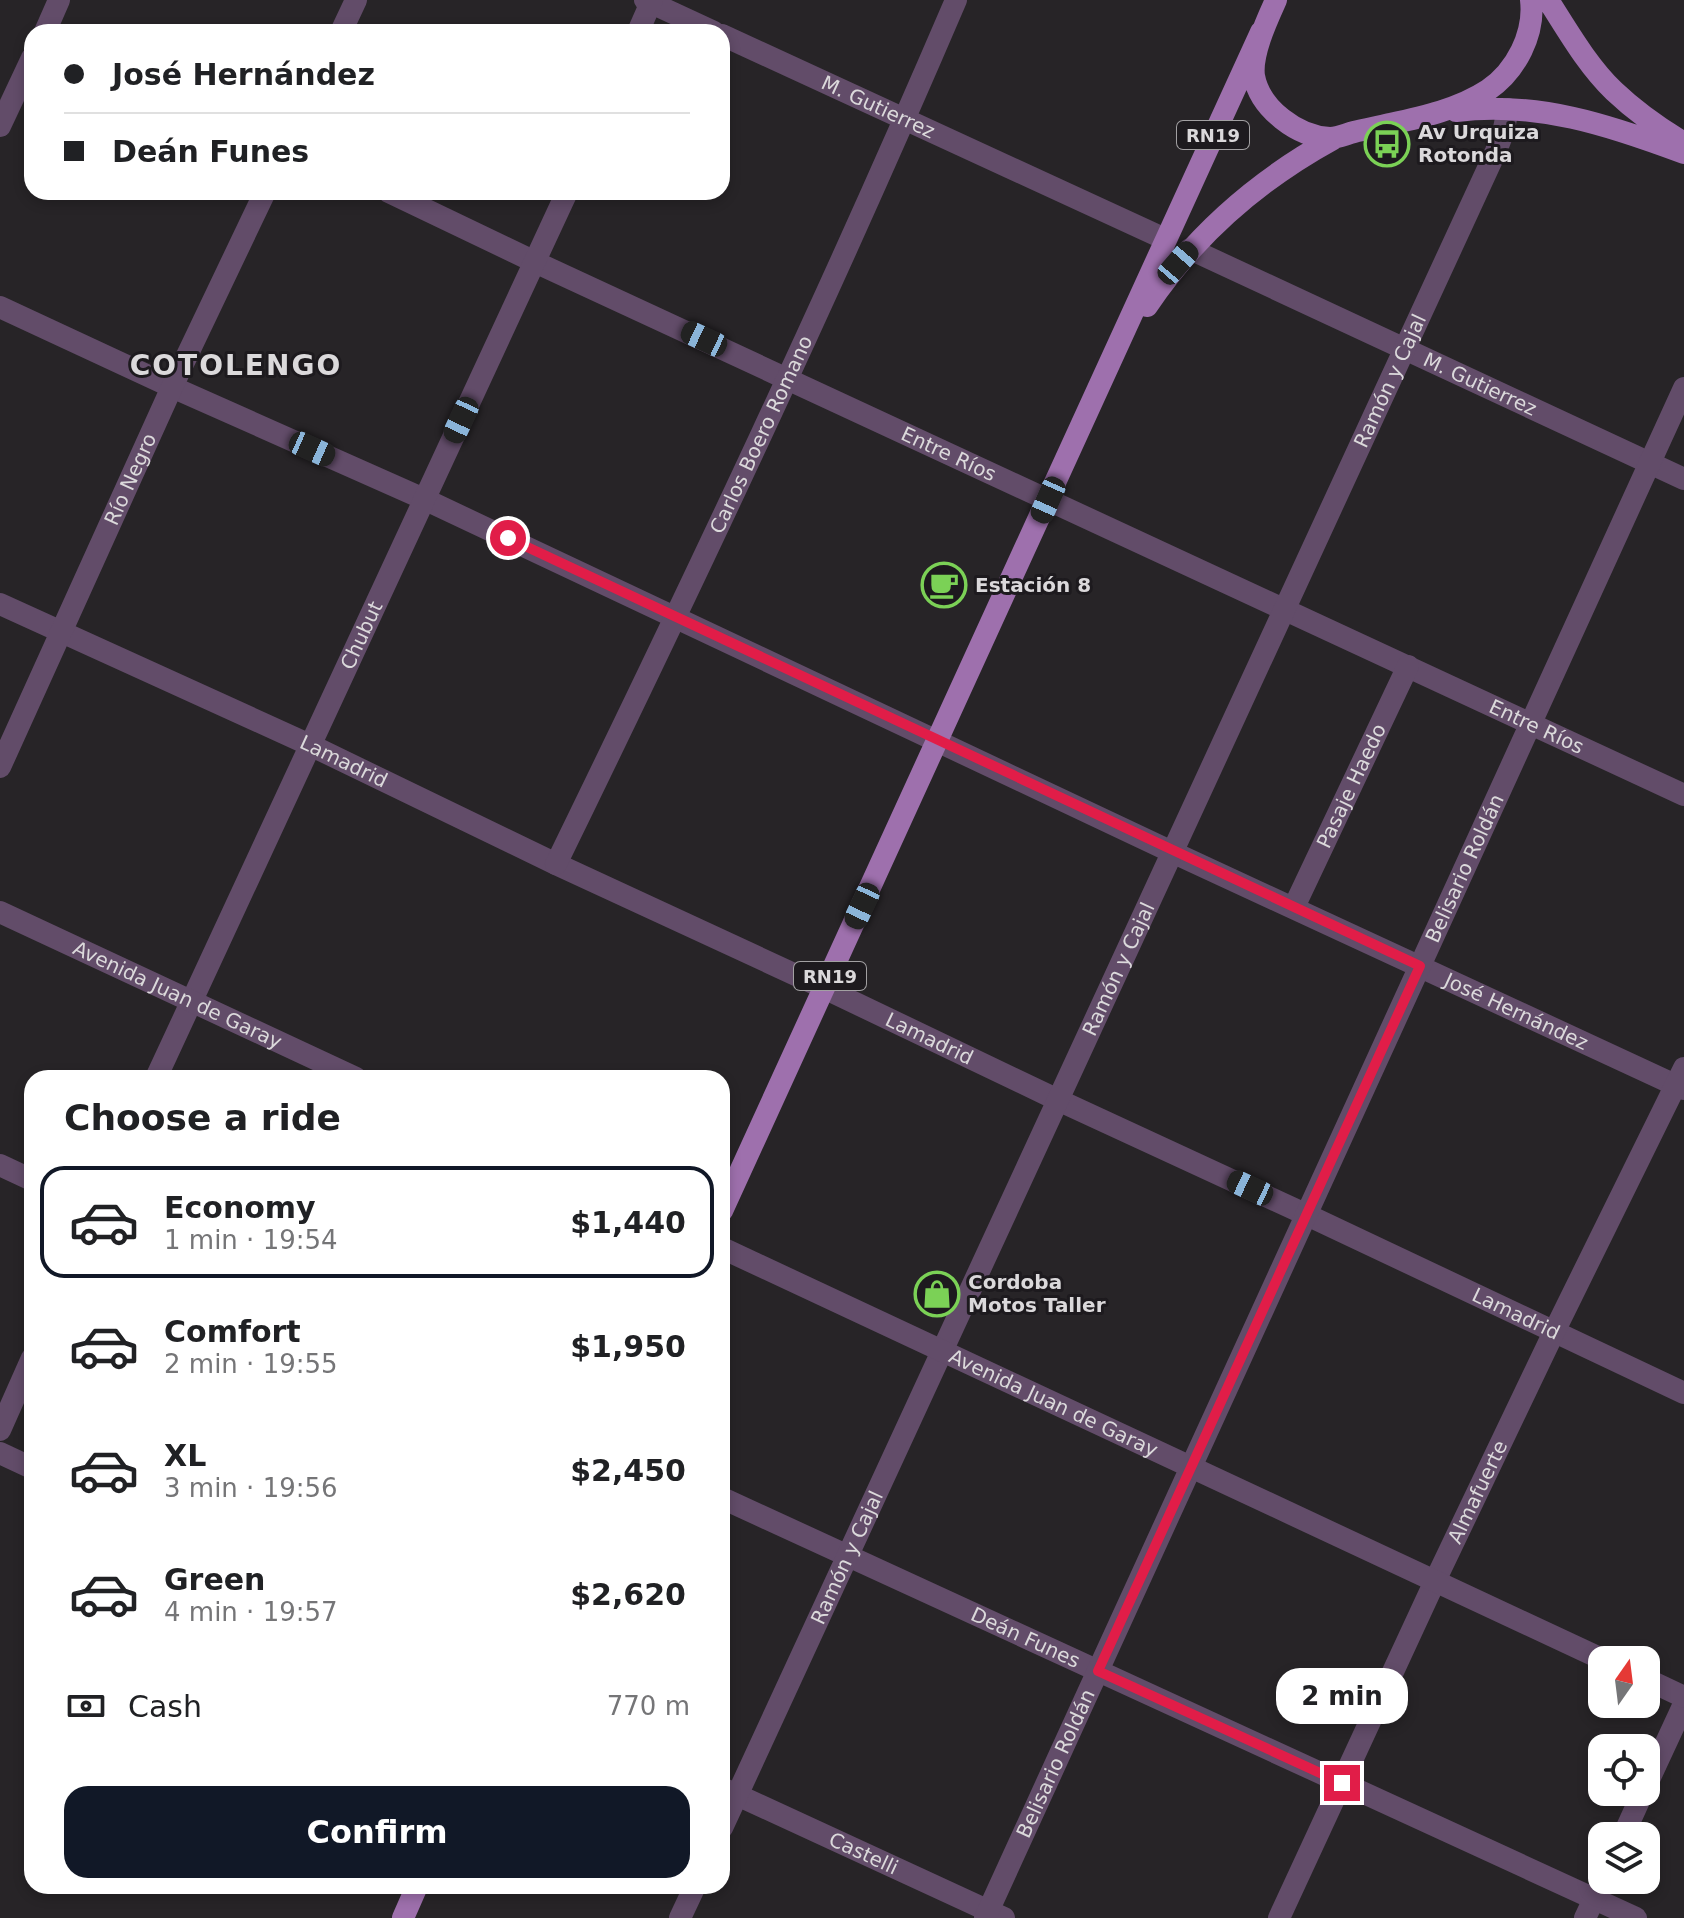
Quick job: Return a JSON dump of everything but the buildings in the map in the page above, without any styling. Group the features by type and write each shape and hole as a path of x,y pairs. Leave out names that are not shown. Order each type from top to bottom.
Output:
{"main road":[{"name":"RN19","path":"1431,115 1489,89 1516,61 1526,42 1531,0"},
{"path":"1548,0 1577,45 1612,90 1635,110 1684,143"},
{"name":"RN19","path":"730,1194 1274,2"},
{"name":"RN19","path":"1261,32 1254,76 1261,93 1282,119 1298,131 1313,137 1334,138"},
{"name":"RN19","path":"1107,372 1143,312 1190,249 1239,202 1301,156 1334,138 1431,115 1469,110 1536,110 1577,118 1684,153"},
{"path":"403,1918 414,1894"}],"street":[{"path":"48,24 59,0"},
{"path":"345,24 356,0"},
{"name":"Carlos Boero Romano","path":"556,864 788,378 956,0"},
{"path":"641,24 649,1 697,24"},
{"name":"M. Gutierrez","path":"730,39 1165,239"},
{"path":"0,126 24,75"},
{"name":"Ramón y Cajal","path":"730,1791 848,1556 1496,151 1508,109"},
{"name":"Río Negro","path":"0,767 172,387 261,200"},
{"name":"Entre Ríos","path":"406,200 1684,795"},
{"name":"Chubut","path":"160,1070 563,200"},
{"name":"M. Gutierrez","path":"1190,249 1684,479"},
{"name":"José Hernández","path":"0,307 424,499 1172,852 1681,1081"},
{"name":"Belisario Roldán","path":"992,1916 1098,1671 1684,388"},
{"name":"Lamadrid","path":"0,604 310,745 556,864 1684,1393"},
{"name":"Pasaje Haedo","path":"1294,907 1408,666"},
{"name":"Avenida Juan de Garay","path":"0,912 339,1070"},
{"name":"Almafuerte","path":"1279,1918 1554,1332 1681,1081"},
{"path":"0,1165 24,1176"},
{"name":"Avenida Juan de Garay","path":"730,1252 1588,1653"},
{"path":"0,1430 24,1376"},
{"path":"0,1453 24,1464"},
{"name":"Deán Funes","path":"730,1502 1636,1918"},
{"path":"1660,1686 1684,1697"},
{"path":"1660,1756 1684,1704"},
{"name":"Castelli","path":"730,1791 992,1916"},
{"path":"680,1918 691,1894"}],"place":[{"name":"Av Urquiza Rotonda","path":"1387,144"},
{"name":"Estación 8","path":"944,585"},
{"name":"Cordoba Motos Taller","path":"937,1294"}],"district":[{"name":"COTOLENGO","path":"236,365"}],"route":[{"path":"508,538 1420,966 1098,1671 1342,1783"}]}
